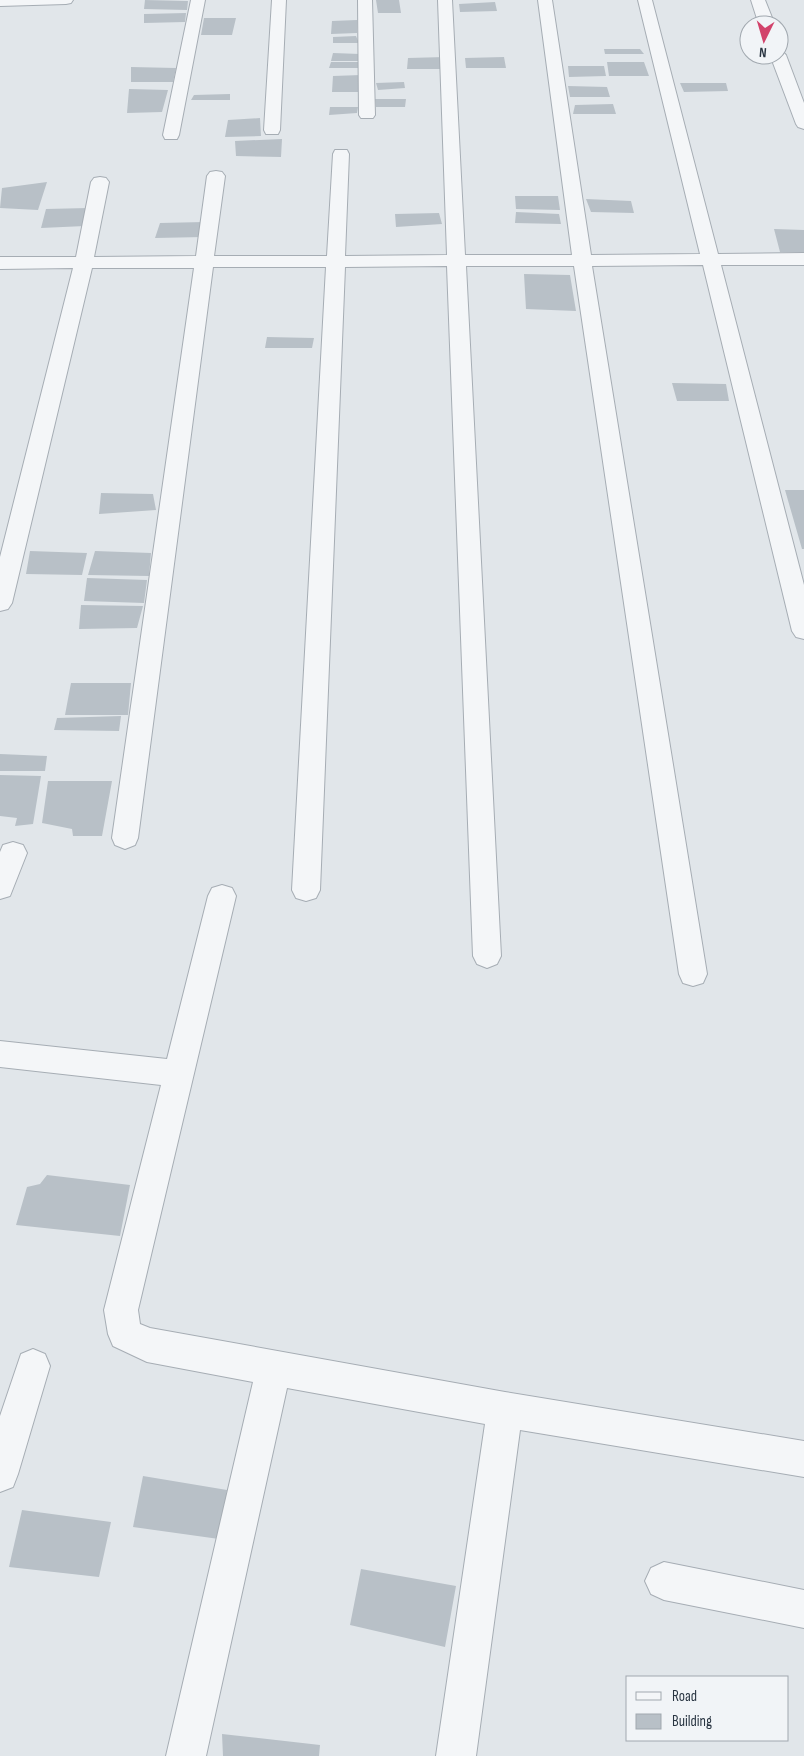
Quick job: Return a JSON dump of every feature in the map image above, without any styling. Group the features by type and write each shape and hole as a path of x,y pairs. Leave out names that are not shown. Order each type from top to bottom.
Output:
{"street":[{"path":"0,2 66,0"},
{"path":"171,135 198,0"},
{"path":"272,130 279,0"},
{"path":"365,0 367,116"},
{"path":"445,0 487,956"},
{"path":"545,0 582,259 693,974"},
{"path":"645,0 804,631"},
{"path":"758,0 763,15"},
{"path":"782,65 804,124"},
{"path":"306,890 341,154"},
{"path":"125,838 216,176"},
{"path":"0,603 84,262 100,182"},
{"path":"0,262 804,259"},
{"path":"0,888 14,853"},
{"path":"222,896 120,1310 125,1334 147,1345 505,1410 804,1459"},
{"path":"0,1054 178,1074"},
{"path":"0,1474 33,1366"},
{"path":"186,1756 274,1368"},
{"path":"456,1756 505,1410"},
{"path":"664,1581 804,1609"}],"building":[{"path":"145,0 188,1 187,10 144,9"},
{"path":"376,0 399,0 401,13 378,13"},
{"path":"495,2 497,11 460,12 459,4"},
{"path":"186,13 185,22 144,23 144,14"},
{"path":"204,18 236,18 232,35 201,35"},
{"path":"357,20 357,33 331,34 332,21"},
{"path":"356,36 359,43 333,43 333,37"},
{"path":"604,49 640,49 644,54 605,54"},
{"path":"333,53 360,54 359,61 331,61"},
{"path":"445,57 446,69 407,69 408,58"},
{"path":"504,57 506,68 466,68 465,58"},
{"path":"331,62 358,62 359,68 329,68"},
{"path":"607,62 644,62 649,76 609,76"},
{"path":"568,66 604,66 606,76 569,77"},
{"path":"131,67 176,68 173,82 131,82"},
{"path":"361,75 360,92 332,92 333,76"},
{"path":"404,82 405,88 378,90 376,83"},
{"path":"680,83 726,83 728,91 684,92"},
{"path":"568,86 607,87 610,97 570,97"},
{"path":"129,89 168,90 162,112 127,113"},
{"path":"230,94 230,100 191,100 194,95"},
{"path":"375,99 406,99 405,107 376,107"},
{"path":"613,104 616,114 573,114 575,105"},
{"path":"330,107 358,107 357,113 329,115"},
{"path":"260,118 261,136 225,137 228,120"},
{"path":"282,139 281,157 236,156 235,141"},
{"path":"47,182 38,210 0,208 2,188"},
{"path":"515,196 558,196 560,210 516,209"},
{"path":"586,199 631,201 634,213 591,212"},
{"path":"88,208 85,226 41,228 46,209"},
{"path":"516,212 559,214 561,224 515,223"},
{"path":"439,213 442,224 396,227 395,214"},
{"path":"204,222 203,237 155,238 160,223"},
{"path":"774,229 804,230 804,252 780,252"},
{"path":"524,274 570,275 576,311 526,309"},
{"path":"267,337 314,338 312,348 265,348"},
{"path":"672,383 726,384 729,401 677,401"},
{"path":"785,490 804,490 804,549 802,549"},
{"path":"101,493 153,494 156,510 99,514"},
{"path":"30,551 87,553 82,575 26,574"},
{"path":"95,551 151,553 149,576 88,575"},
{"path":"87,578 147,580 144,603 84,601"},
{"path":"81,605 143,606 137,628 79,629"},
{"path":"71,683 131,683 128,715 65,715"},
{"path":"121,716 119,731 54,730 57,718"},
{"path":"0,754 47,756 45,771 0,771"},
{"path":"0,775 41,776 33,824 15,826 17,818 0,816"},
{"path":"48,781 112,781 102,836 73,836 72,829 42,823"},
{"path":"47,1175 130,1185 120,1236 16,1225 27,1187 40,1184"},
{"path":"143,1476 227,1490 219,1539 133,1527"},
{"path":"22,1510 111,1522 99,1577 9,1567"},
{"path":"361,1569 456,1586 445,1647 350,1625"},
{"path":"222,1734 320,1745 319,1756 223,1756"}]}
